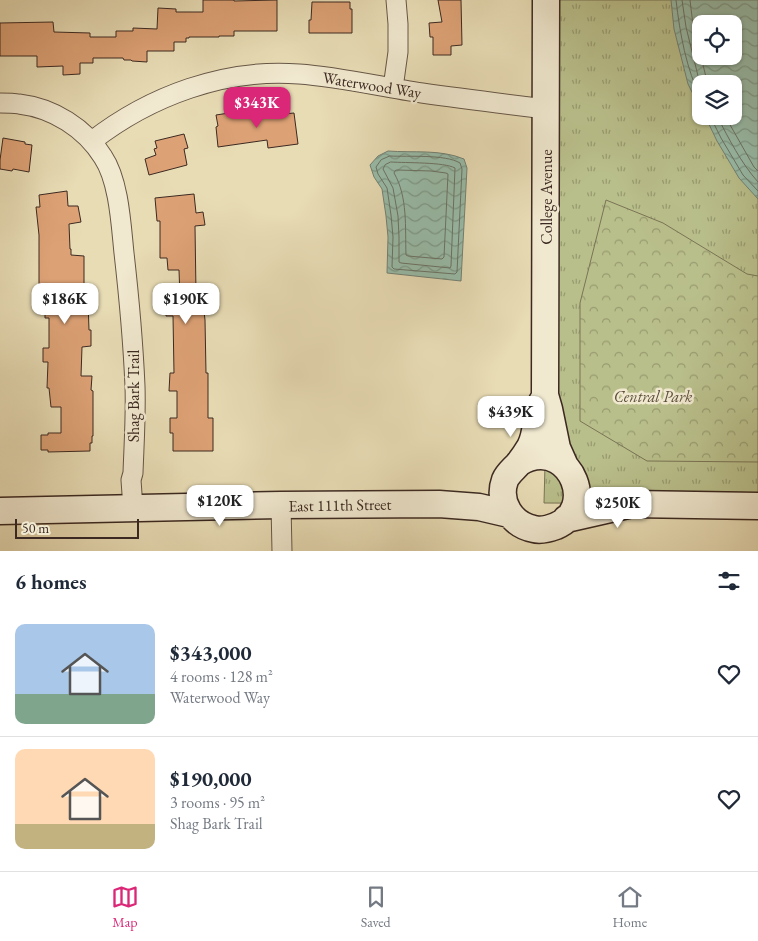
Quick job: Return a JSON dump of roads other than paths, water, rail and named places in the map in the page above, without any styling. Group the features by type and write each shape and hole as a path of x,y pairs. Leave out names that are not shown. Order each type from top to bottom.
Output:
{"main road":[{"name":"College Avenue","path":"546,0 545,394 557,448 569,471"},
{"name":"College Avenue","path":"515,467 530,447 536,432 538,410 545,394"},
{"path":"532,551 504,504 503,492 505,481 515,467 530,458 542,456 554,459 590,490 632,504 758,506"},
{"name":"East 111th Street","path":"440,504 491,483 515,467"},
{"path":"549,551 554,536 573,510 577,498 576,487 569,471"},
{"name":"East 111th Street","path":"0,511 281,505 440,504 479,507 513,518"},
{"path":"513,518 527,528 549,529 563,522 632,504"}],"street":[{"path":"393,88 398,52 396,0"},
{"name":"Waterwood Way","path":"92,141 131,114 185,89 239,75 297,74 331,77 432,94 546,109"},
{"name":"Shag Bark Trail","path":"0,103 20,104 44,109 64,119 92,141 104,158 111,173 120,210 132,328 135,387 133,473 131,480 133,508"},
{"path":"281,505 282,551"}],"water":[{"path":"671,0 758,0 758,199 739,178 709,125 742,125 742,75 692,75 692,92 688,84 674,29"},
{"path":"388,151 446,154 464,159 467,168 461,281 387,273 388,237 382,189 374,177 370,165 378,156"}],"park label":[{"name":"Central Park","path":"653,396"}]}
